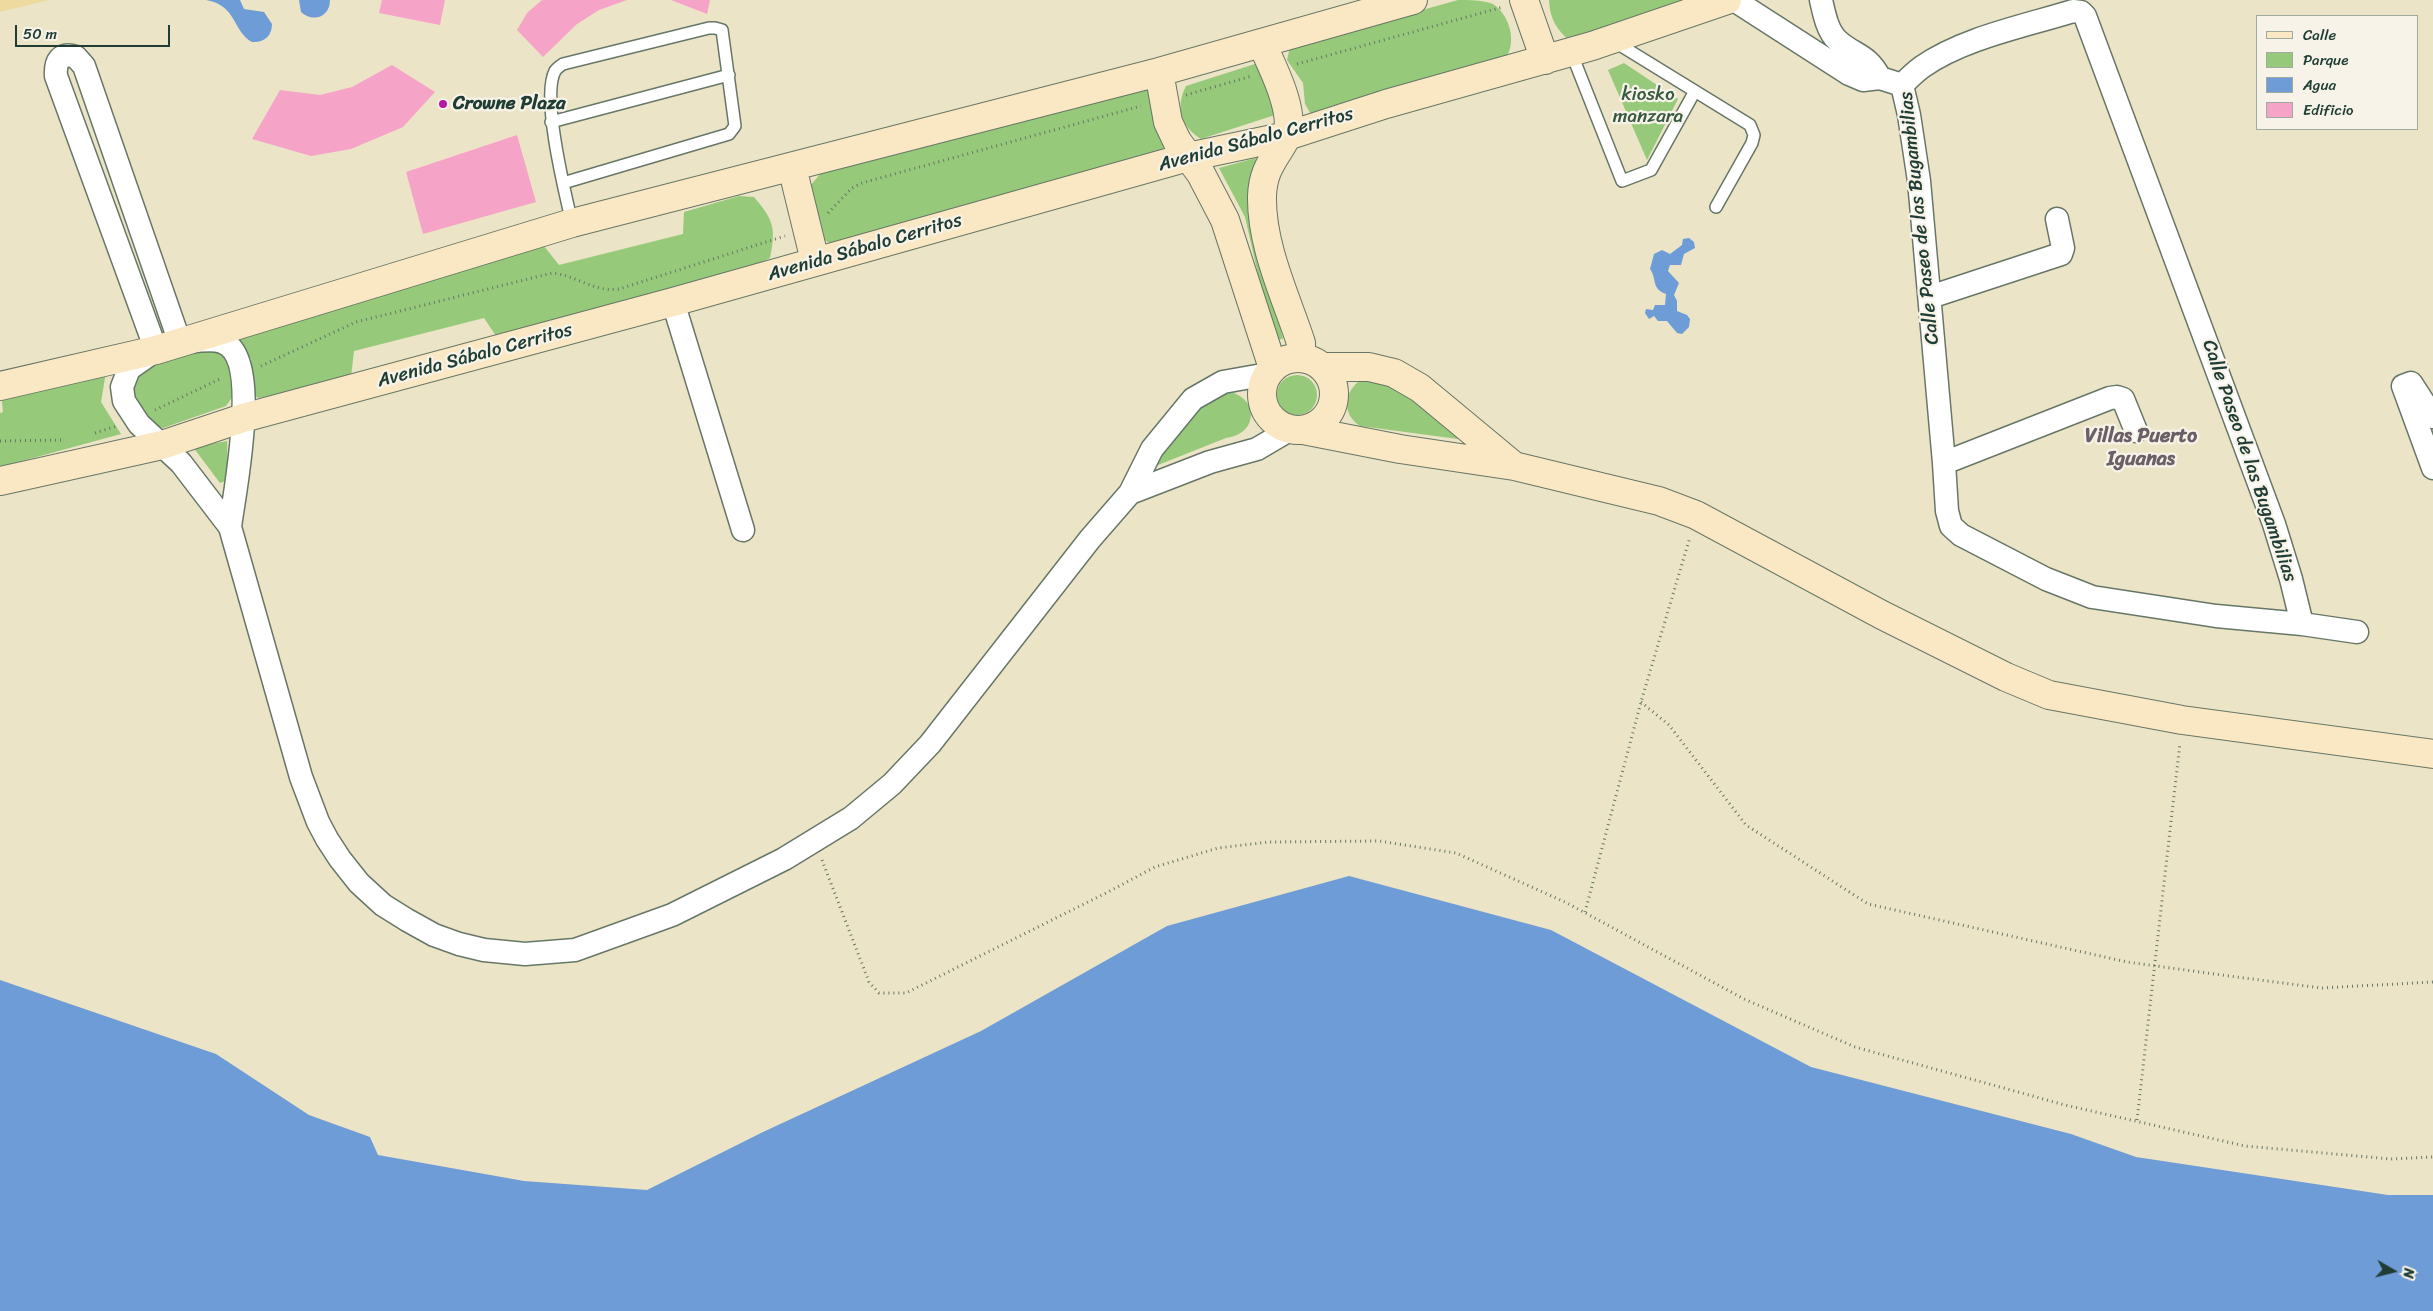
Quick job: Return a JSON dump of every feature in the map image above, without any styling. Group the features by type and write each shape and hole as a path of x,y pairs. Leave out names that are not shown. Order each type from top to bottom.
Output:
{"main road":[{"path":"0,386 168,346 572,223 1159,72 1413,0"},
{"name":"Avenida Sábalo Cerritos","path":"0,481 162,445 243,418 672,302 1188,157 1287,136 1386,104 1611,40 1727,0"},
{"path":"1524,2 1545,60"},
{"path":"1262,44 1274,69 1286,105 1287,136 1266,168 1262,196 1269,246 1301,343 1312,363 1330,376 1334,388 1332,405 1324,420 1314,427 1297,429"},
{"path":"1159,72 1168,122 1188,157 1201,174 1225,220 1270,371 1263,394 1265,406 1271,417 1297,429 1400,449 1514,466 1659,501 1696,515 1882,615 2006,677 2049,695 2182,720 2433,754"},
{"path":"792,167 815,262"},
{"path":"1270,371 1290,359 1312,363 1368,367 1394,374 1420,388 1514,466"}],"street":[{"name":"Calle Paseo de las Bugambilias","path":"1734,0 1820,57 1863,80 1880,78 1873,65 1837,40 1827,25 1821,0"},
{"name":"Calle Paseo de las Bugambilias","path":"2302,624 2291,579 2274,524 2085,16 2081,12 2073,11 1968,44 1942,55 1921,68 1902,85 1909,115 1919,181 1944,463 1946,511 1951,526 1961,535 2046,580 2092,597 2216,616 2302,624 2357,632"},
{"path":"1820,57 1837,40"},
{"path":"62,56 76,57 84,66 168,346 56,76 55,66 57,60 62,56"},
{"path":"1880,78 1902,85"},
{"path":"1930,297 2060,254 2063,248 2057,219"},
{"path":"672,302 743,530"},
{"path":"230,527 243,418 242,370 231,348 222,342 168,346 129,369 124,377 122,393 127,408 135,420 180,463 230,527 301,777 318,822 340,859 359,883 383,905 434,935 484,950 525,954 575,950 672,915 814,842 851,818 892,784 930,744 1090,539 1130,494 1152,449 1193,398 1223,382 1270,371"},
{"path":"2433,417 2411,383 2402,386 2433,468"},
{"path":"1944,463 2110,398 2117,397 2123,399 2136,431"},
{"path":"1130,494 1210,462 1257,449 1297,429"}],"lane":[{"path":"563,183 729,134 735,126 722,30 715,28 563,64 556,69 552,77 551,122 563,183 572,223"},
{"path":"1611,40 1750,125 1754,135 1752,143 1716,207"},
{"path":"1571,52 1622,181 1651,170 1695,91"},
{"path":"551,122 729,76"}],"path":[{"path":"92,434 135,420 242,370 259,367 356,322 552,273 563,274 604,289 619,289 777,240 825,216 852,188 862,183 1524,2"},
{"path":"0,441 74,440"},
{"path":"1585,912 1641,702 1696,515"},
{"path":"1641,702 1669,725 1746,825 1868,904 2127,962 2155,966 2321,988 2433,982"},
{"path":"2137,1120 2182,720"},
{"path":"814,842 869,982 879,993 906,993 1154,867 1218,848 1269,842 1379,841 1456,853 1585,912 1744,999 1856,1047 2065,1105 2245,1146 2391,1159 2433,1157"}],"green space":[{"path":"1458,0 1476,0 1493,4 1503,14 1509,26 1511,40 1508,54 1499,67 1312,116 1305,104 1303,83 1287,60 1290,47"},
{"path":"1549,0 1714,0 1572,43 1555,24"},
{"path":"1261,62 1278,114 1201,139 1194,134 1182,116 1181,102 1186,86"},
{"name":"kiosko manzara","path":"1624,63 1678,99 1647,160 1608,70"},
{"path":"1146,86 1155,100 1162,118 1164,146 1162,154 831,244 823,239 805,198 811,185 820,174"},
{"path":"1256,158 1253,211 1283,339 1273,340 1245,217 1219,168"},
{"path":"739,196 754,197 766,212 772,225 773,239 770,258 750,268 496,336 484,318 354,351 351,377 259,398 252,395 251,359 236,337 544,246 559,265 683,234 684,212"},
{"path":"210,349 219,352 237,372 233,396 226,406 163,428 137,417 132,380 144,367"},
{"path":"107,366 101,402 121,434 0,467 0,413 3,412 1,392"},
{"path":"1297,375 1311,381 1317,395 1311,409 1297,415 1283,409 1277,395 1283,381"},
{"path":"1366,377 1380,377 1473,441 1360,426 1349,414 1347,400 1353,387"},
{"path":"1225,391 1236,394 1244,399 1249,407 1251,414 1250,422 1245,430 1237,435 1153,467 1202,401"},
{"path":"227,441 228,480 220,483 193,447"}],"sand":[{"path":"0,0 49,0 0,12"}],"water":[{"path":"206,0 240,0 244,9 264,12 272,24 271,32 264,40 252,42 241,32 224,7"},
{"path":"299,0 330,0 327,11 315,18 301,12"},
{"path":"1689,238 1694,242 1695,248 1684,254 1681,265 1670,265 1668,271 1679,283 1674,295 1677,301 1677,311 1687,315 1690,319 1689,327 1682,334 1677,333 1667,321 1658,321 1654,316 1649,319 1645,313 1646,309 1653,310 1655,305 1665,305 1666,294 1661,292 1656,286 1650,269 1654,254 1662,250 1670,254 1682,245 1683,239"},
{"path":"1349,876 1551,930 1811,1067 2071,1134 2136,1157 2388,1195 2433,1195 2433,1311 0,1311 0,980 216,1054 309,1115 370,1137 378,1155 524,1181 647,1190 763,1132 981,1031 1167,926"}],"building":[{"path":"382,0 445,0 440,25 379,13"},
{"path":"542,0 627,0 599,10 577,24 543,57 517,30 527,13"},
{"path":"671,0 710,0 707,14"},
{"path":"392,65 435,92 403,127 351,149 311,156 252,139 280,90 320,95 352,87"},
{"path":"517,135 536,202 423,234 406,172"}],"place":[{"name":"Crowne Plaza","path":"443,104"}],"district":[{"name":"Villas Puerto Iguanas","path":"2141,448"}]}
